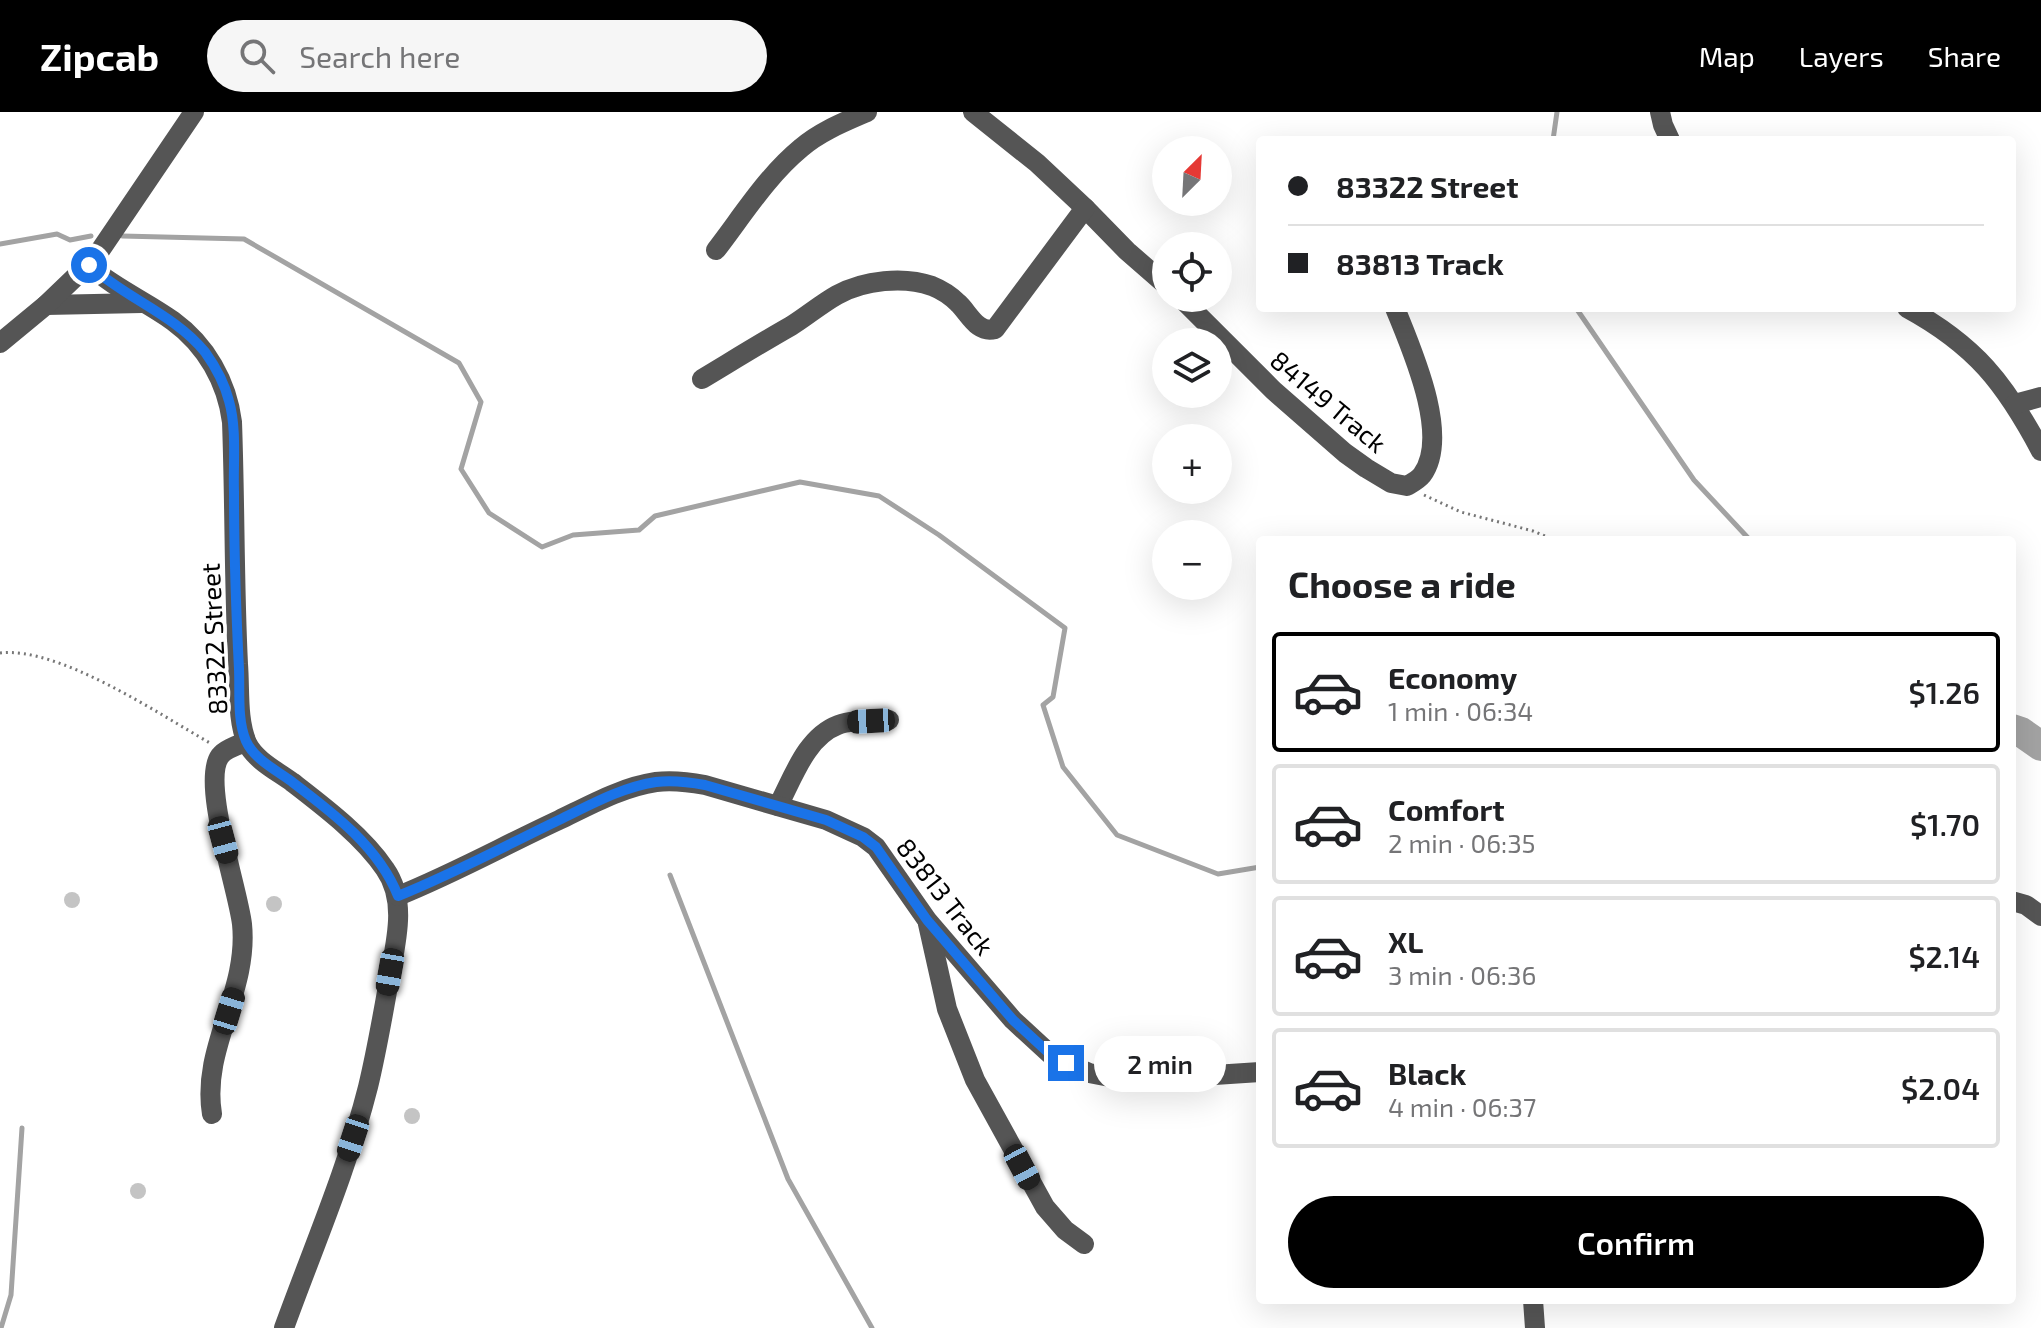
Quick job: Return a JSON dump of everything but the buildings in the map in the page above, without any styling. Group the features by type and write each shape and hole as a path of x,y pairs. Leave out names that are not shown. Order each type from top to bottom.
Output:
{"street":[{"path":"0,343 89,265 194,112"},
{"path":"716,250 779,169 802,146 867,112"},
{"path":"973,112 1037,163 1152,273"},
{"path":"1660,112 1668,136"},
{"path":"702,379 837,295 870,283 901,281 932,286 958,302 982,329 991,331 1085,208"},
{"name":"83322 Street","path":"89,265 111,284 172,321 192,337 208,356 230,402 237,640 241,717 246,742 258,756 320,804 370,851 386,869 398,896"},
{"path":"46,305 143,303"},
{"name":"84149 Track","path":"1195,312 1273,390 1345,453 1391,483 1407,486"},
{"path":"1396,312 1426,392 1432,431 1427,464 1422,474 1407,486"},
{"path":"1913,312 1968,350 2003,386 2041,451"},
{"path":"2015,404 2041,397"},
{"path":"778,806 804,756 825,732 840,724 889,720"},
{"path":"212,1114 210,1099 215,1057 239,977 244,942 215,791 217,763 225,751 246,742"},
{"name":"83813 Track","path":"398,896 637,786 658,782 695,783 826,820 863,837 876,847 927,920 1013,1020 1050,1054 1066,1063 1089,1073 1115,1078 1256,1072"},
{"path":"284,1328 337,1189 367,1090 394,948 398,896"},
{"path":"2016,902 2041,916"},
{"path":"927,920 947,1009 975,1080 1045,1207 1065,1230 1084,1244"},
{"path":"1533,1304 1535,1328"}],"path":[{"path":"1407,486 1461,512 1545,536"},
{"path":"0,653 16,651 63,664 108,685 225,751"}],"waterway":[{"path":"1554,136 1557,112"},
{"path":"0,244 57,234 70,240 91,236"},
{"path":"122,236 244,239 459,363 481,402 461,469 489,513 542,547 573,535 639,530 655,516 800,482 879,496 939,535 1065,628 1053,697 1043,705 1063,767 1117,835 1218,874 1256,868"},
{"path":"1579,312 1694,480 1746,536"},
{"path":"2016,730 2041,746"},
{"path":"670,875 788,1179 872,1328"},
{"path":"1,1328 11,1295 22,1128"}],"route":[{"path":"89,265 103,278 192,337 208,356 230,402 235,594 241,717 246,742 264,762 320,804 370,851 386,869 398,896 637,786 658,782 705,785 826,820 863,837 876,847 927,920 1013,1020 1050,1054 1066,1063"}]}
